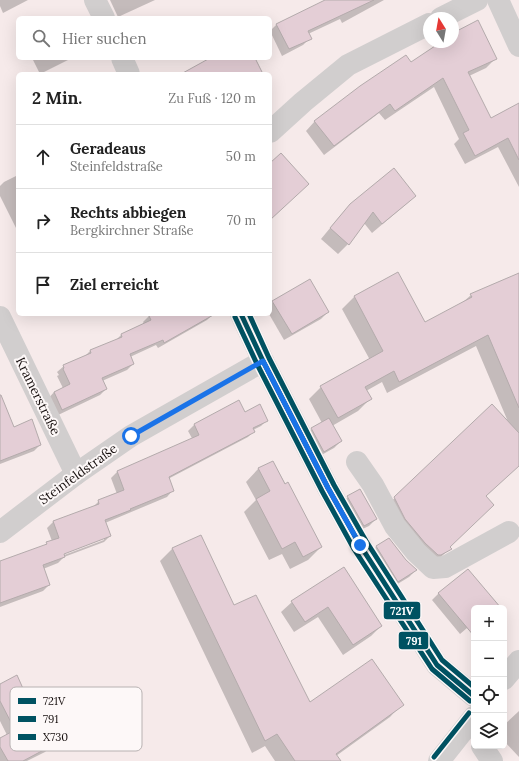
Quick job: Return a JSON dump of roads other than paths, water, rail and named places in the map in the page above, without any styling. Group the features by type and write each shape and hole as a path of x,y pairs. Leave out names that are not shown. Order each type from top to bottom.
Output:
{"street":[{"path":"95,0 103,16"},
{"path":"454,12 477,0"},
{"path":"498,0 519,46"},
{"path":"272,130 303,102 348,65 423,27"},
{"path":"123,60 128,72"},
{"path":"242,316 263,361 328,488 360,545 437,665 471,693"},
{"name":"Kramerstraße","path":"0,318 76,474"},
{"name":"Steinfeldstraße","path":"0,532 76,474 131,436 263,361"},
{"path":"357,462 373,485 395,526 416,552 433,568 445,567 510,533"},
{"path":"506,677 519,661"},
{"path":"444,759 471,727"},
{"path":"484,749 492,761"}]}
